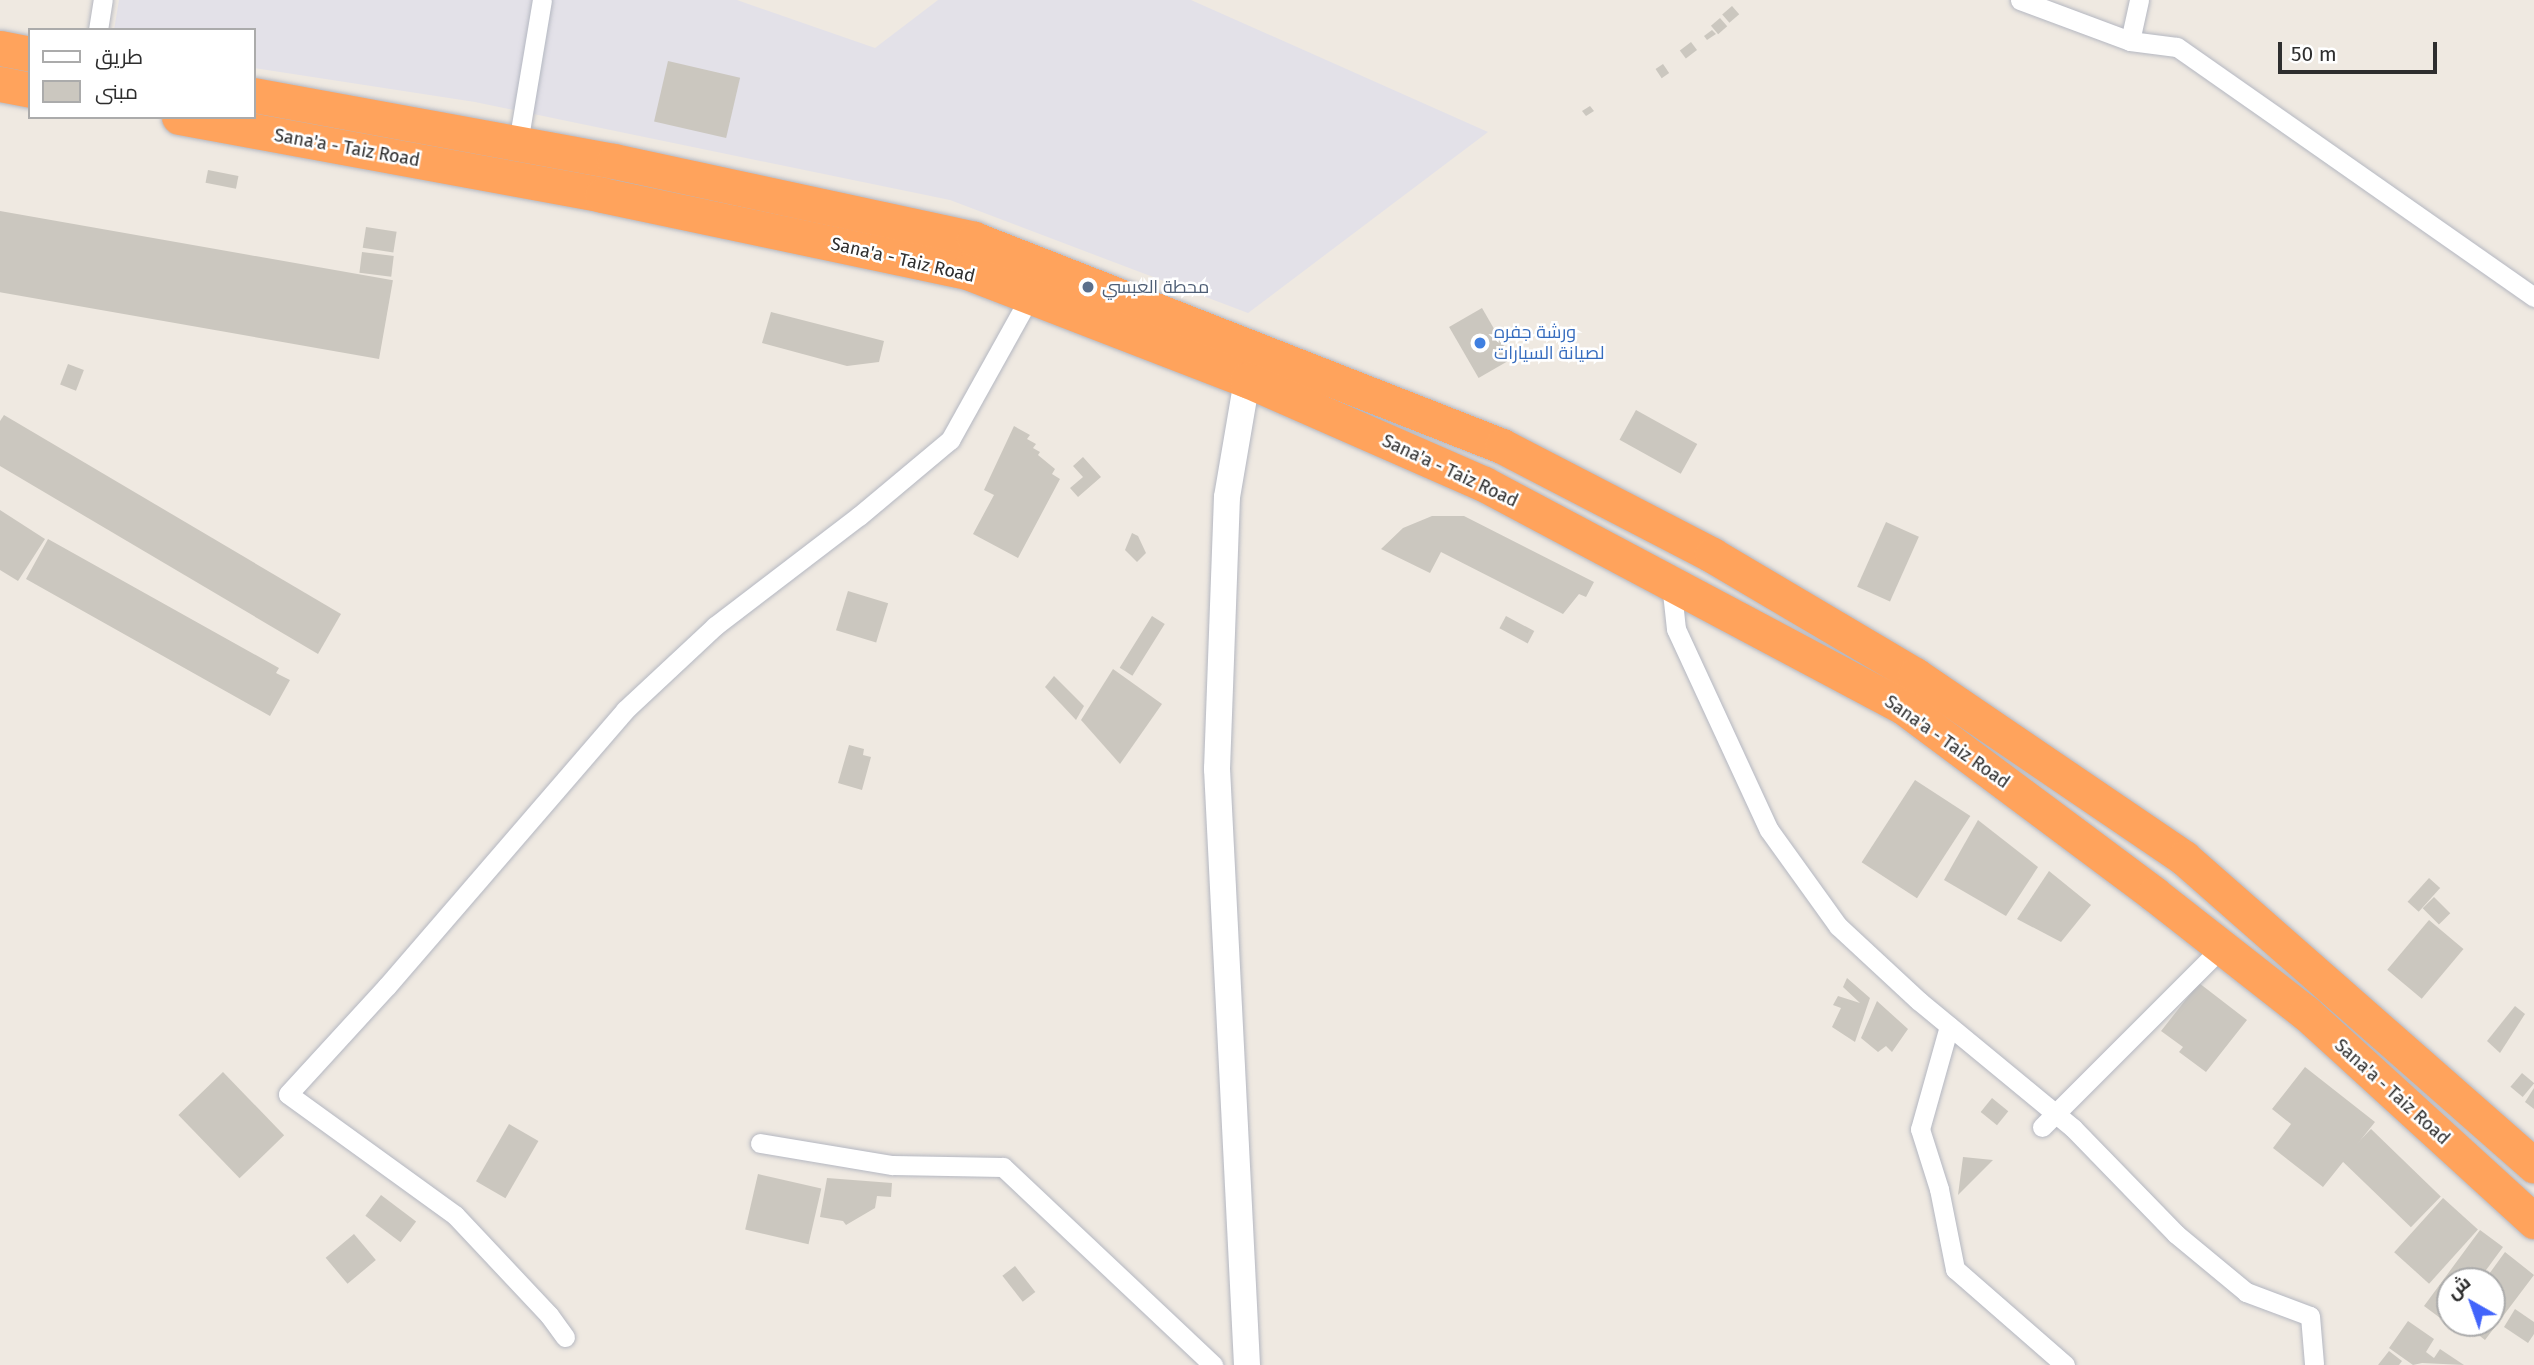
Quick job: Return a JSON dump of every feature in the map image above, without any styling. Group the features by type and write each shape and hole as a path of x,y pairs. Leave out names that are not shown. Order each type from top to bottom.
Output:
{"highway":[{"path":"0,48 28,54"},
{"path":"0,84 28,90"},
{"name":"Sana'a - Taiz Road","path":"256,95 614,161 974,239 1502,446 1712,555 1915,675 2184,858 2534,1165"},
{"name":"Sana'a - Taiz Road","path":"190,119 602,195 967,272 1247,380 1485,484 1902,706 2306,1013 2534,1221"}],"street":[{"path":"98,28 103,0"},
{"path":"519,143 542,0"},
{"path":"2020,0 2130,41 2177,47 2534,297"},
{"path":"2130,41 2139,0"},
{"path":"565,1337 549,1315 455,1215 288,1094 396,976 625,710 715,626 859,516 950,440 1030,296"},
{"path":"1247,380 1227,497 1217,769 1247,1365"},
{"path":"1671,583 1676,629 1769,830 1838,926 2048,1120 2176,1234 2246,1292 2310,1316 2315,1364"},
{"path":"2048,1120 2222,947"},
{"path":"1949,1026 1920,1129 1939,1189 1955,1269 2065,1365"},
{"path":"760,1143 892,1166 1003,1167 1213,1365"}],"shaded area":[{"path":"119,0 737,0 875,48 938,0 1191,0 1488,132 1248,313 950,200 475,102 256,68 256,28 114,28"}],"building":[{"path":"1732,6 1739,14 1729,23 1722,15"},
{"path":"1720,18 1727,26 1718,34 1711,26"},
{"path":"1712,30 1716,34 1707,40 1704,36"},
{"path":"1691,42 1697,50 1686,58 1680,50"},
{"path":"668,61 740,78 726,138 654,121"},
{"path":"1663,64 1669,73 1662,78 1656,69"},
{"path":"1590,106 1594,111 1586,116 1582,111"},
{"path":"208,170 238,176 236,189 206,183"},
{"path":"0,211 393,280 379,359 0,292"},
{"path":"366,227 397,232 393,253 363,248"},
{"path":"362,252 394,256 391,277 359,273"},
{"name":"ورشة جفره لصيانة السيارات","path":"1482,308 1512,359 1479,378 1449,327"},
{"path":"771,312 884,341 879,362 847,366 762,343"},
{"path":"68,364 84,370 76,391 60,385"},
{"path":"1636,410 1697,444 1681,474 1620,440"},
{"path":"4,415 341,614 318,654 0,466 0,421"},
{"path":"1014,426 1030,435 1027,439 1036,444 1033,448 1055,469 1052,474 1060,479 1018,558 973,534 994,495 984,490"},
{"path":"1083,457 1101,477 1078,497 1070,488 1083,477 1073,466"},
{"path":"0,510 45,539 18,581 0,570"},
{"path":"1432,516 1464,516 1594,582 1586,597 1579,594 1563,614 1441,552 1430,573 1381,549 1403,528"},
{"path":"1886,522 1919,537 1890,602 1857,587"},
{"path":"1132,533 1138,536 1146,553 1137,562 1125,550"},
{"path":"48,539 279,668 276,673 290,680 270,716 26,579"},
{"path":"848,591 888,603 876,642 836,630"},
{"path":"1152,616 1165,624 1132,676 1120,668"},
{"path":"1506,616 1534,631 1528,643 1499,628"},
{"path":"1113,669 1162,704 1120,764 1081,720"},
{"path":"1054,676 1084,706 1076,720 1045,687"},
{"path":"849,745 864,749 863,755 871,757 862,790 838,783"},
{"path":"1915,780 1970,816 1917,898 1862,862"},
{"path":"1978,820 2038,867 2006,916 1944,880"},
{"path":"2049,871 2091,905 2061,942 2017,919"},
{"path":"2429,878 2440,888 2419,912 2408,902"},
{"path":"2434,897 2450,913 2439,925 2423,908"},
{"path":"2429,920 2463,949 2422,999 2387,970"},
{"path":"1847,978 1870,998 1855,1042 1832,1027 1841,1008 1833,1005 1838,996 1860,1003 1843,987"},
{"path":"2199,983 2247,1020 2206,1072 2179,1052 2183,1047 2161,1031"},
{"path":"1877,1001 1908,1029 1892,1052 1886,1046 1878,1052 1861,1038"},
{"path":"2515,1006 2525,1014 2500,1053 2487,1041"},
{"path":"2305,1067 2375,1122 2323,1187 2273,1148 2291,1124 2272,1109"},
{"path":"223,1072 284,1135 240,1178 178,1115"},
{"path":"2522,1073 2534,1083 2523,1097 2510,1087"},
{"path":"2534,1088 2534,1109 2525,1102"},
{"path":"1992,1098 2008,1111 1997,1125 1981,1112"},
{"path":"509,1124 538,1141 505,1198 476,1181"},
{"path":"2371,1129 2441,1196 2411,1227 2341,1160"},
{"path":"1963,1157 1993,1160 1958,1195"},
{"path":"758,1174 821,1189 809,1244 745,1230"},
{"path":"827,1178 892,1183 891,1197 877,1196 875,1208 846,1225 843,1221 820,1217"},
{"path":"381,1195 416,1221 400,1242 365,1216"},
{"path":"2443,1198 2478,1229 2444,1267 2436,1267 2436,1276 2429,1284 2394,1252"},
{"path":"2480,1230 2503,1247 2488,1267 2453,1267"},
{"path":"354,1234 376,1260 348,1284 326,1258"},
{"path":"2505,1252 2534,1275 2506,1312 2506,1267 2494,1267"},
{"path":"1015,1266 1035,1292 1023,1302 1002,1276"},
{"path":"2436,1290 2436,1315 2424,1306"},
{"path":"2515,1309 2534,1322 2534,1334 2528,1343 2506,1328"},
{"path":"2408,1321 2434,1339 2426,1352 2434,1358 2440,1349 2464,1365 2413,1365 2389,1348"},
{"path":"2389,1351 2402,1361 2399,1365 2378,1365"}],"place":[{"name":"محطة العبسي","path":"1088,287"},
{"name":"ورشة جفره لصيانة السيارات","path":"1480,343"}]}
